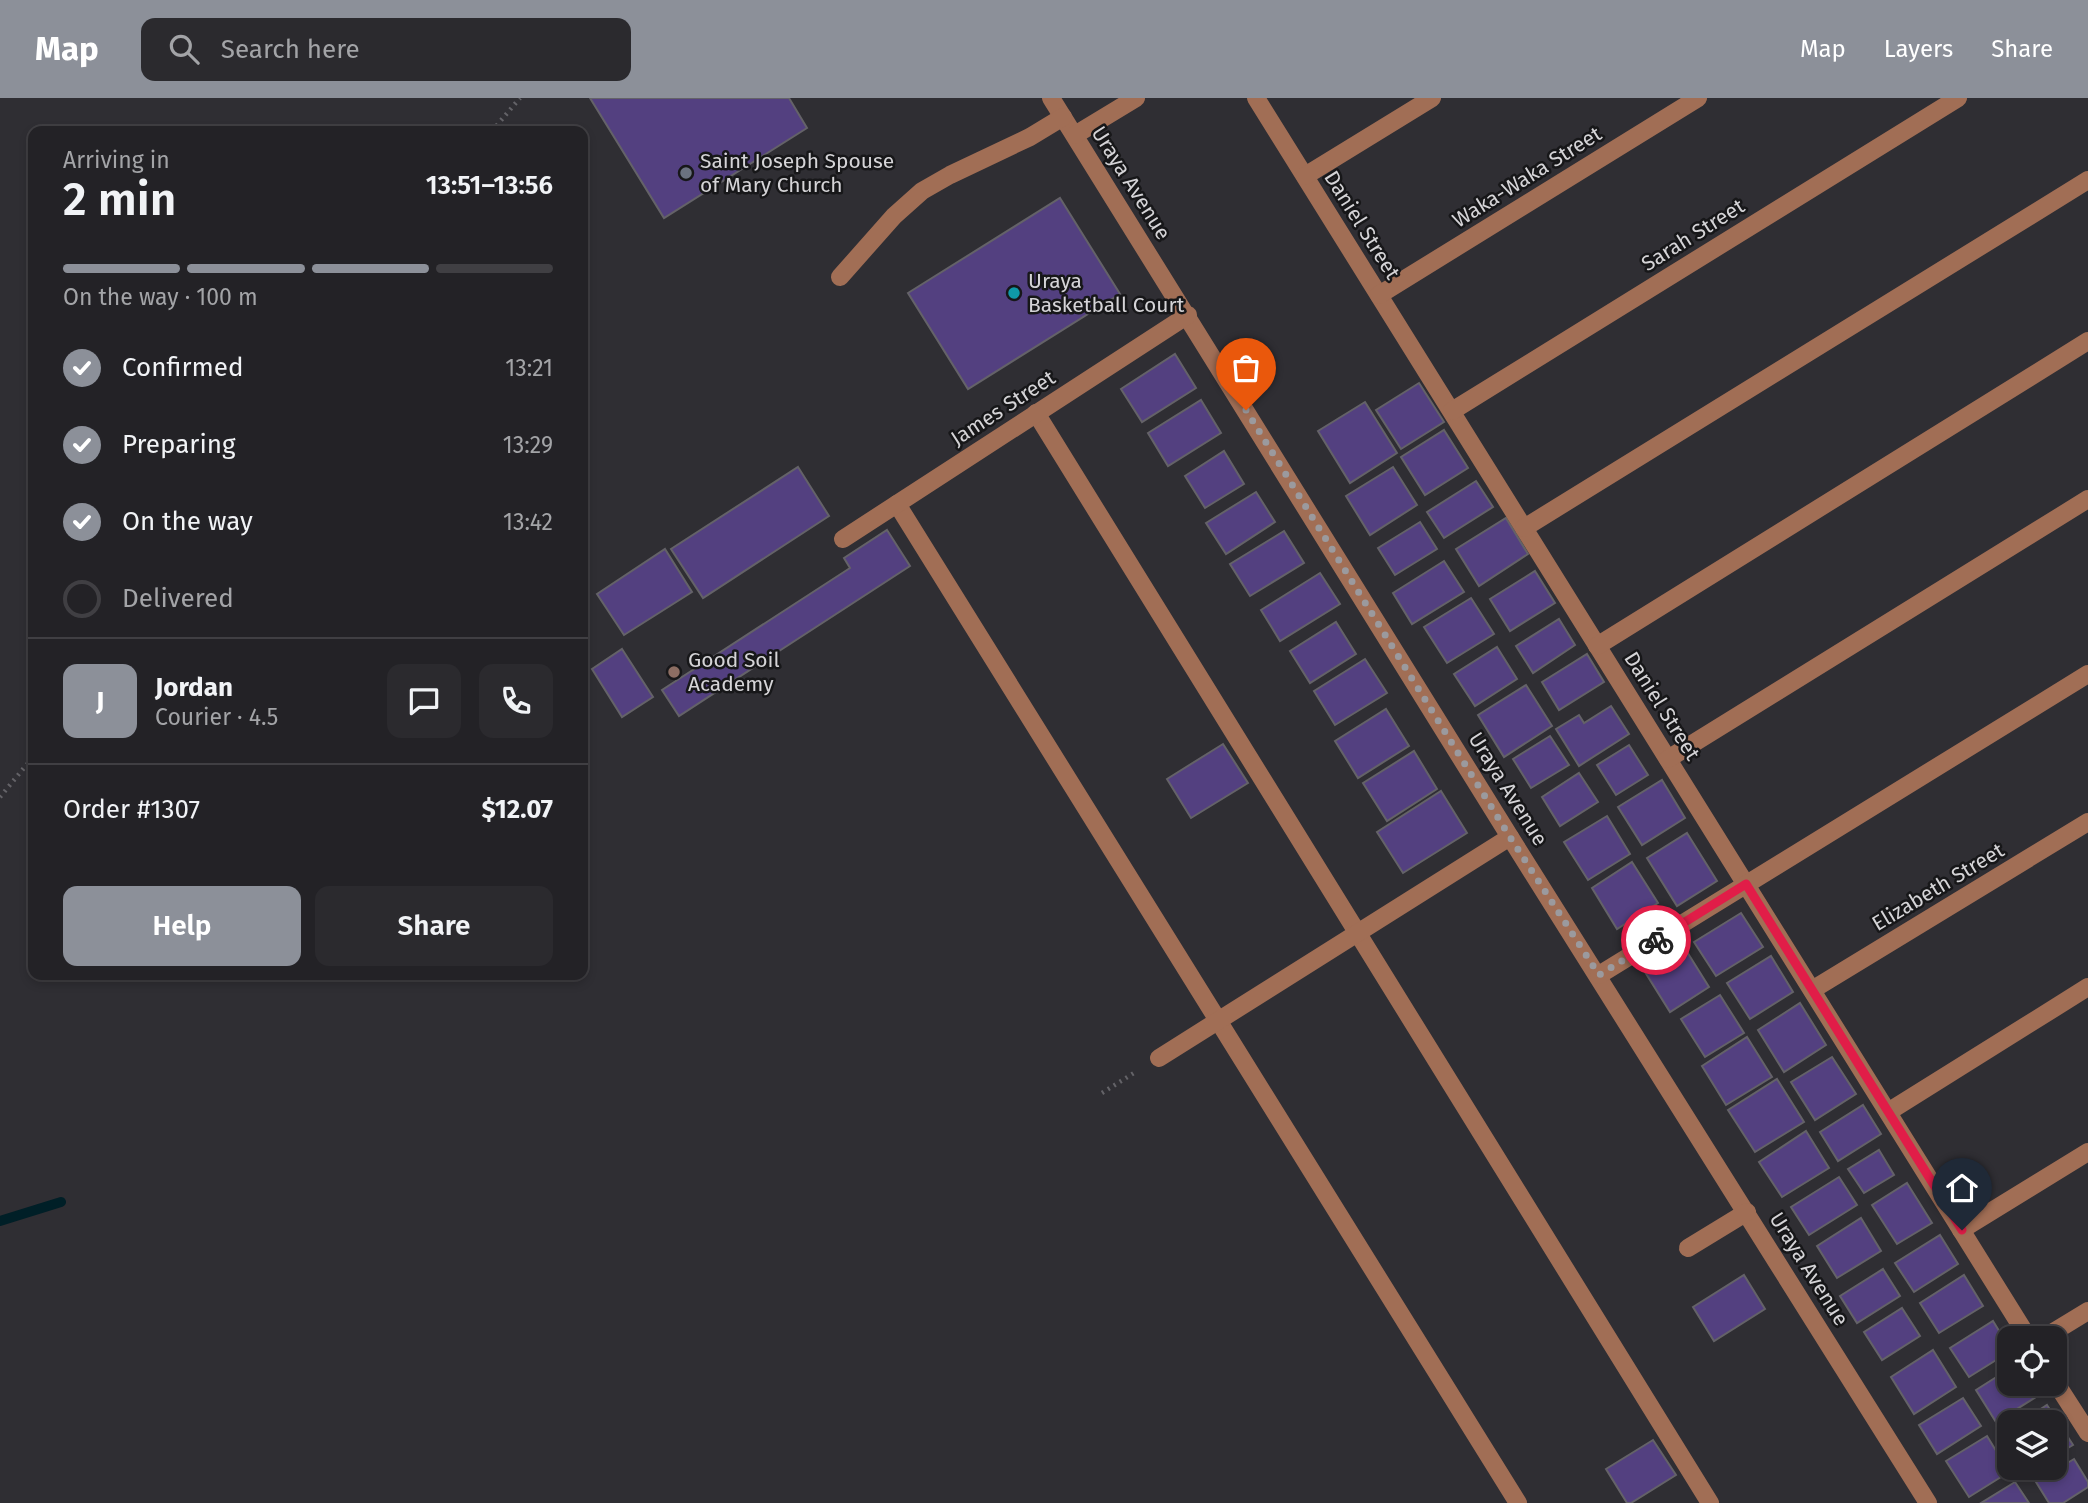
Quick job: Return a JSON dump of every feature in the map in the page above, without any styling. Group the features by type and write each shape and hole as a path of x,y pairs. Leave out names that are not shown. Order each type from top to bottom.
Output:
{"street":[{"name":"Uraya Avenue","path":"1051,98 1928,1503"},
{"path":"1075,135 1136,98"},
{"name":"Daniel Street","path":"1256,98 2021,1326"},
{"path":"1305,176 1432,98"},
{"name":"Waka-Waka Street","path":"1379,295 1699,98"},
{"name":"Sarah Street","path":"1452,411 1958,98"},
{"path":"840,277 894,216 922,191 1030,137 1063,117"},
{"path":"1524,528 2088,180"},
{"name":"James Street","path":"843,539 1188,315"},
{"path":"1597,646 2088,341"},
{"path":"1036,414 1710,1503"},
{"path":"1668,759 2088,499"},
{"path":"897,504 1518,1503"},
{"path":"1599,975 2088,674"},
{"name":"Elizabeth Street","path":"1812,990 2088,822"},
{"path":"1158,1058 1510,837"},
{"path":"1888,1112 2088,987"},
{"path":"1962,1230 2088,1152"},
{"path":"1688,1248 1747,1212"},
{"path":"2063,1326 2088,1311"},
{"path":"2064,1396 2088,1433"}],"path":[{"path":"496,126 520,98"},
{"path":"0,797 28,763"},
{"path":"1102,1093 1158,1058"}],"building":[{"name":"Saint Joseph Spouse of Mary Church","path":"590,98 789,98 807,128 664,218"},
{"name":"Uraya Basketball Court","path":"1060,198 1120,294 968,389 908,293"},
{"path":"1175,354 1196,388 1142,422 1121,389"},
{"path":"1419,383 1444,422 1401,449 1376,410"},
{"path":"1201,400 1221,433 1168,466 1148,433"},
{"path":"1365,402 1397,453 1350,483 1318,431"},
{"path":"1444,430 1468,468 1425,495 1401,457"},
{"path":"1224,451 1244,484 1205,508 1185,476"},
{"path":"798,467 829,516 703,598 671,549"},
{"path":"1393,467 1417,505 1370,535 1346,496"},
{"path":"1476,481 1493,507 1444,538 1427,512"},
{"path":"1256,492 1275,522 1226,554 1206,523"},
{"path":"1506,518 1528,554 1479,586 1456,549"},
{"path":"1420,522 1437,549 1395,575 1378,548"},
{"path":"887,530 910,566 679,716 662,690 850,568 844,558"},
{"path":"1284,531 1304,563 1250,596 1230,564"},
{"path":"665,549 692,592 624,635 597,594"},
{"path":"1444,561 1464,592 1412,624 1393,593"},
{"path":"1535,571 1555,603 1510,631 1490,599"},
{"path":"1320,573 1340,604 1280,641 1261,610"},
{"path":"1471,598 1494,634 1447,663 1424,627"},
{"path":"1559,619 1575,645 1533,673 1516,646"},
{"path":"1336,622 1356,654 1310,683 1290,651"},
{"path":"1497,647 1517,679 1475,706 1454,674"},
{"path":"622,649 653,697 622,717 592,669"},
{"path":"1587,654 1604,682 1559,710 1542,682"},
{"path":"1365,659 1387,693 1335,725 1314,691"},
{"path":"1526,685 1552,726 1504,757 1478,715"},
{"path":"1611,706 1629,734 1579,766 1556,729 1579,715 1584,723"},
{"path":"1386,709 1409,746 1358,778 1335,741"},
{"path":"1550,736 1569,765 1531,788 1513,759"},
{"path":"1223,744 1248,783 1191,818 1167,779"},
{"path":"1629,745 1648,775 1616,795 1597,765"},
{"path":"1414,751 1437,789 1387,821 1363,783"},
{"path":"1579,773 1598,802 1560,826 1542,797"},
{"path":"1662,780 1685,818 1642,845 1618,807"},
{"path":"1441,791 1467,833 1403,873 1377,832"},
{"path":"1607,816 1630,854 1588,880 1564,842"},
{"path":"1687,833 1717,881 1677,906 1647,858"},
{"path":"1632,862 1658,903 1617,929 1592,888"},
{"path":"1741,913 1763,947 1716,976 1694,942"},
{"path":"1684,947 1709,987 1670,1012 1645,972"},
{"path":"1771,956 1793,992 1750,1019 1727,983"},
{"path":"1720,995 1744,1033 1705,1057 1681,1019"},
{"path":"1800,1003 1826,1045 1784,1072 1758,1030"},
{"path":"1747,1037 1772,1077 1726,1105 1702,1066"},
{"path":"1832,1057 1856,1094 1815,1120 1791,1082"},
{"path":"1777,1079 1804,1122 1755,1152 1728,1110"},
{"path":"1863,1105 1881,1134 1838,1161 1820,1132"},
{"path":"1806,1131 1829,1168 1782,1197 1759,1162"},
{"path":"1879,1150 1894,1175 1864,1193 1848,1169"},
{"path":"1839,1177 1857,1205 1809,1235 1791,1207"},
{"path":"1907,1183 1932,1223 1897,1244 1872,1205"},
{"path":"1861,1218 1881,1251 1837,1278 1817,1246"},
{"path":"1940,1235 1958,1264 1914,1292 1895,1263"},
{"path":"1883,1269 1900,1296 1857,1323 1840,1296"},
{"path":"1744,1275 1765,1309 1714,1341 1693,1307"},
{"path":"1964,1275 1983,1306 1939,1333 1920,1303"},
{"path":"1902,1308 1920,1336 1882,1360 1864,1332"},
{"path":"1993,1321 1997,1328 1997,1360 1969,1377 1950,1348"},
{"path":"1933,1350 1956,1387 1914,1414 1891,1377"},
{"path":"1997,1377 1997,1396 2038,1396 2015,1410 1997,1410 1996,1422 1976,1390"},
{"path":"1963,1398 1981,1426 1937,1454 1919,1425"},
{"path":"1987,1436 1997,1452 1997,1480 1969,1497 1946,1461"},
{"path":"2067,1436 2073,1445 2067,1448"},
{"path":"1653,1440 1676,1475 1627,1503 1606,1469"},
{"path":"2074,1459 2088,1482 2088,1487 2063,1503 2049,1503 2036,1482 2067,1480 2067,1463"},
{"path":"2015,1482 2029,1503 1981,1503"}],"waterway":[{"path":"0,1221 61,1202"}],"way so far":[{"path":"1246,410 1510,837 1599,975 1656,940"}],"place":[{"name":"Saint Joseph Spouse of Mary Church","path":"686,173"},
{"name":"Uraya Basketball Court","path":"1014,293"},
{"name":"Good Soil Academy","path":"674,672"}],"route":[{"path":"1656,940 1746,884 1962,1230"}]}
